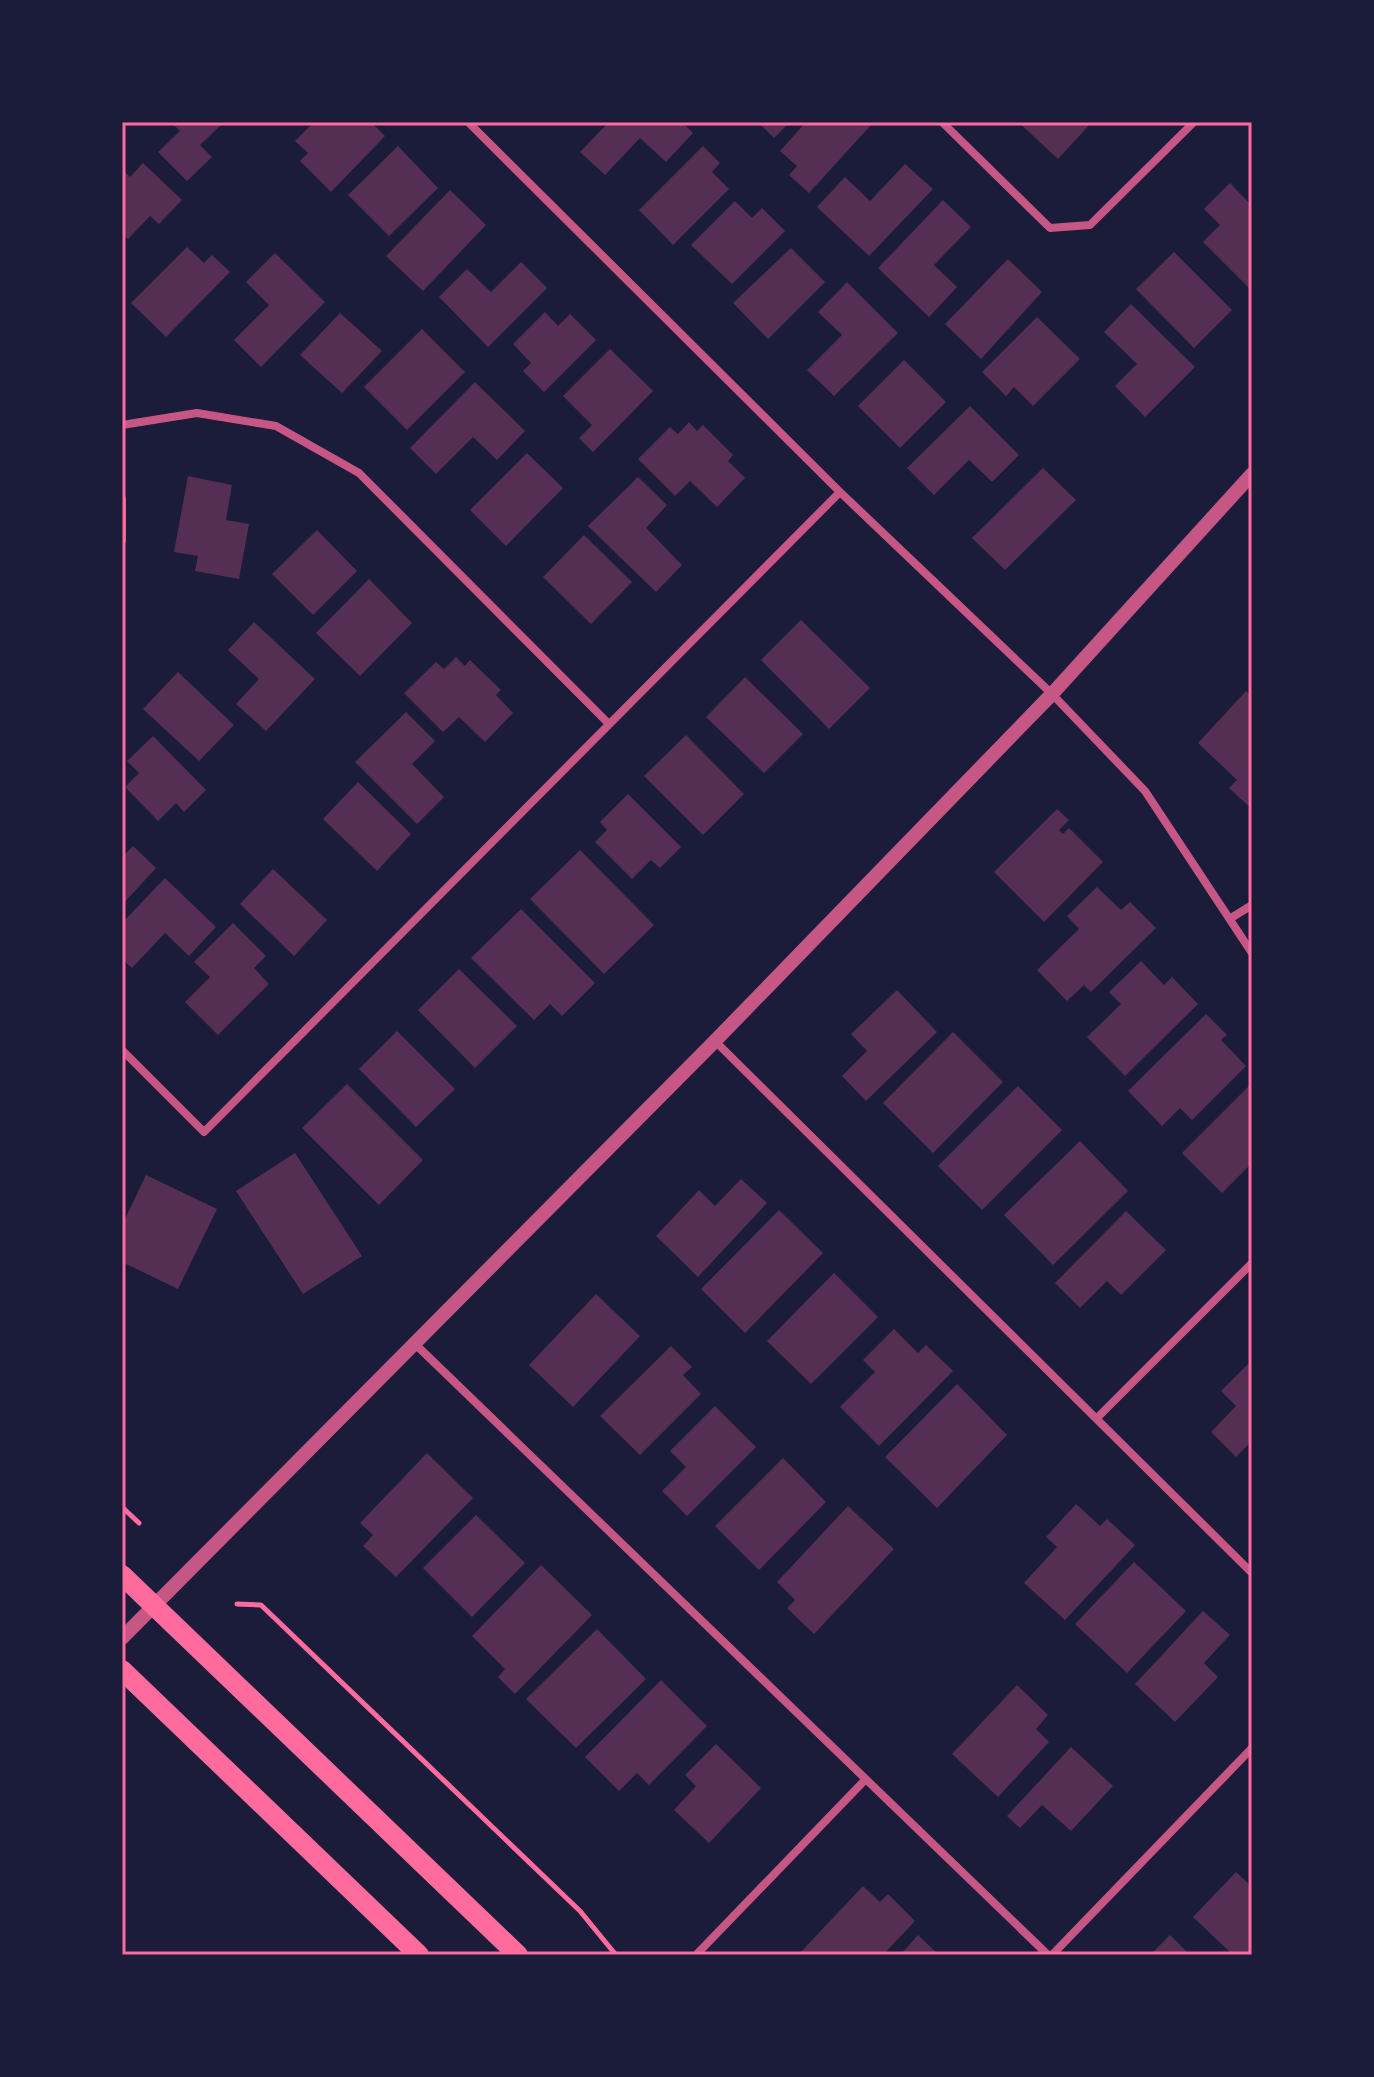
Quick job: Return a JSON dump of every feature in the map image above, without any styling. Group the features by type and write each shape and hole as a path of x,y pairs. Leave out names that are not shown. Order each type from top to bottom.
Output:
{"main road":[{"path":"122,1575 518,1955"},
{"path":"122,1670 419,1955"}],"street":[{"path":"468,122 840,492 1052,694 1145,791 1252,953"},
{"path":"942,122 1050,228 1090,225 1194,122"},
{"path":"122,425 197,413 276,426 359,473 609,724"},
{"path":"122,1638 715,1041 1052,694 1252,474"},
{"path":"122,1050 204,1132 840,492"},
{"path":"122,499 122,540"},
{"path":"1231,918 1252,905"},
{"path":"715,1041 1252,1573"},
{"path":"1097,1418 1252,1263"},
{"path":"413,1342 864,1781 1050,1955 1252,1748"},
{"path":"696,1955 864,1781"}],"path":[{"path":"122,1507 139,1523"},
{"path":"237,1604 261,1605 580,1911 616,1955"}],"building":[{"path":"171,122 224,122 200,145 212,157 187,181 158,152 180,131"},
{"path":"314,122 371,122 385,136 331,192 300,161 308,153 295,141"},
{"path":"609,122 682,122 693,133 666,162 640,138 605,175 580,152"},
{"path":"758,122 790,122 774,138"},
{"path":"806,122 868,122 871,125 809,193 789,175 797,166 780,151"},
{"path":"1018,122 1092,122 1058,159"},
{"path":"398,146 438,188 389,236 348,195"},
{"path":"703,146 720,163 712,172 729,189 673,245 639,210"},
{"path":"143,163 182,200 159,224 150,216 128,239 122,234 122,169 130,177"},
{"path":"905,164 933,189 869,256 817,207 845,177 870,201"},
{"path":"1230,183 1252,206 1252,291 1203,242 1220,225 1204,209"},
{"path":"450,190 486,225 423,291 386,256"},
{"path":"943,200 971,227 934,265 957,287 929,317 878,268"},
{"path":"735,201 752,218 762,208 785,231 732,284 691,245"},
{"path":"187,247 204,263 212,255 230,272 166,337 131,303"},
{"path":"791,248 825,282 768,339 733,303"},
{"path":"1174,252 1232,310 1194,348 1136,289"},
{"path":"275,253 325,302 261,367 234,340 269,305 246,282"},
{"path":"1008,259 1042,292 981,359 945,324"},
{"path":"521,262 547,288 488,347 439,297 467,269 491,292"},
{"path":"847,282 898,333 834,396 807,370 842,335 818,312"},
{"path":"1131,304 1195,367 1145,417 1115,386 1137,364 1104,332"},
{"path":"545,312 558,326 570,314 596,340 544,392 523,371 531,363 513,344"},
{"path":"340,313 382,351 342,393 300,355"},
{"path":"1037,317 1080,359 1033,406 1014,387 1006,396 982,372"},
{"path":"422,329 465,372 407,430 364,387"},
{"path":"610,349 653,391 593,452 579,438 592,425 563,396"},
{"path":"904,360 946,402 900,448 858,406"},
{"path":"475,382 525,431 497,460 473,437 436,474 410,448"},
{"path":"970,406 1019,455 992,482 969,460 934,495 907,468"},
{"path":"689,422 697,431 703,425 733,455 728,461 745,478 717,507 690,481 675,496 638,459 670,427 678,434"},
{"path":"527,453 563,488 506,546 470,510"},
{"path":"1043,468 1076,500 1005,570 972,538"},
{"path":"188,476 232,485 226,520 249,524 239,579 195,571 198,556 174,552"},
{"path":"638,477 667,505 646,528 682,565 656,592 588,526"},
{"path":"317,530 357,571 313,615 272,574"},
{"path":"584,535 632,582 591,624 543,577"},
{"path":"369,579 412,623 360,676 316,633"},
{"path":"801,620 870,688 829,729 761,660"},
{"path":"254,622 315,679 266,731 236,704 259,679 228,650"},
{"path":"456,657 465,666 470,660 501,690 496,695 513,713 485,742 459,717 443,732 404,693 436,662 444,669"},
{"path":"178,672 234,725 199,761 143,709"},
{"path":"745,677 803,734 764,773 706,717"},
{"path":"1246,691 1252,696 1252,809 1229,788 1237,780 1198,743"},
{"path":"406,712 435,741 412,764 444,797 417,824 355,762"},
{"path":"686,735 744,794 703,835 644,776"},
{"path":"153,736 206,790 184,812 176,803 158,821 125,787 139,773 127,761"},
{"path":"358,782 411,834 377,871 323,819"},
{"path":"628,794 681,847 660,868 651,860 632,879 595,842 607,830 600,822"},
{"path":"1057,809 1069,820 1059,830 1063,834 1069,828 1103,862 1044,922 994,872"},
{"path":"133,846 156,868 122,905 122,852 124,855"},
{"path":"580,850 654,925 604,974 530,899"},
{"path":"273,869 327,920 294,956 240,904"},
{"path":"165,878 216,927 189,956 165,933 132,968 122,959 122,923"},
{"path":"1097,887 1121,910 1130,902 1156,928 1091,992 1084,985 1067,1001 1037,970 1079,929 1067,916"},
{"path":"521,909 595,983 562,1016 550,1004 534,1020 471,958"},
{"path":"233,923 266,956 254,968 269,984 218,1035 185,1002 210,977 194,962"},
{"path":"1141,961 1164,985 1172,977 1198,1004 1125,1076 1087,1037 1121,1004 1109,992"},
{"path":"459,969 517,1026 475,1068 418,1010"},
{"path":"897,990 937,1032 866,1101 842,1076 867,1051 851,1034"},
{"path":"1206,1014 1227,1035 1221,1040 1246,1066 1192,1120 1180,1108 1162,1126 1128,1091"},
{"path":"397,1031 455,1089 416,1127 359,1069"},
{"path":"953,1032 1003,1082 933,1153 883,1103"},
{"path":"1252,1083 1252,1163 1222,1193 1182,1153"},
{"path":"347,1084 423,1160 379,1205 302,1128"},
{"path":"1018,1086 1062,1130 982,1210 938,1166"},
{"path":"1080,1141 1128,1191 1053,1265 1004,1215"},
{"path":"295,1153 362,1256 303,1294 236,1191"},
{"path":"146,1175 217,1209 178,1289 122,1262 122,1225"},
{"path":"741,1179 767,1203 698,1277 656,1236 699,1190 715,1206"},
{"path":"779,1210 823,1253 745,1333 701,1289"},
{"path":"1126,1211 1166,1250 1121,1295 1107,1281 1080,1308 1055,1283"},
{"path":"834,1273 878,1317 811,1384 767,1341"},
{"path":"596,1294 640,1336 573,1407 529,1365"},
{"path":"894,1329 918,1353 926,1345 953,1371 879,1446 840,1407 875,1372 863,1360"},
{"path":"671,1346 692,1367 683,1375 701,1394 640,1455 600,1416"},
{"path":"1252,1360 1252,1441 1236,1457 1211,1432 1236,1406 1221,1391"},
{"path":"957,1384 1007,1435 937,1508 885,1457"},
{"path":"715,1406 756,1447 687,1516 662,1491 686,1467 670,1451"},
{"path":"427,1453 473,1498 396,1577 363,1546 373,1535 360,1523"},
{"path":"783,1458 826,1502 759,1570 715,1526"},
{"path":"1076,1504 1100,1526 1107,1519 1135,1545 1065,1620 1024,1583 1057,1547 1046,1537"},
{"path":"848,1506 894,1549 814,1634 787,1608 795,1600 777,1582"},
{"path":"476,1515 525,1563 472,1617 423,1568"},
{"path":"1134,1562 1186,1611 1127,1673 1075,1624"},
{"path":"541,1565 592,1615 515,1694 498,1677 505,1669 472,1636"},
{"path":"1203,1611 1230,1635 1204,1663 1218,1677 1175,1722 1135,1684"},
{"path":"597,1629 646,1679 576,1748 526,1699"},
{"path":"661,1680 707,1726 649,1785 637,1773 619,1791 585,1757"},
{"path":"1017,1685 1048,1715 1036,1729 1049,1742 998,1797 952,1754"},
{"path":"716,1744 761,1788 709,1843 674,1810 696,1786 685,1775"},
{"path":"1071,1747 1113,1786 1071,1831 1042,1805 1020,1828 1007,1816"},
{"path":"1236,1872 1252,1887 1252,1955 1233,1955 1193,1917"},
{"path":"863,1886 880,1902 888,1894 915,1921 883,1955 798,1955"},
{"path":"918,1935 939,1955 900,1955"},
{"path":"1170,1935 1190,1955 1150,1955"}]}
